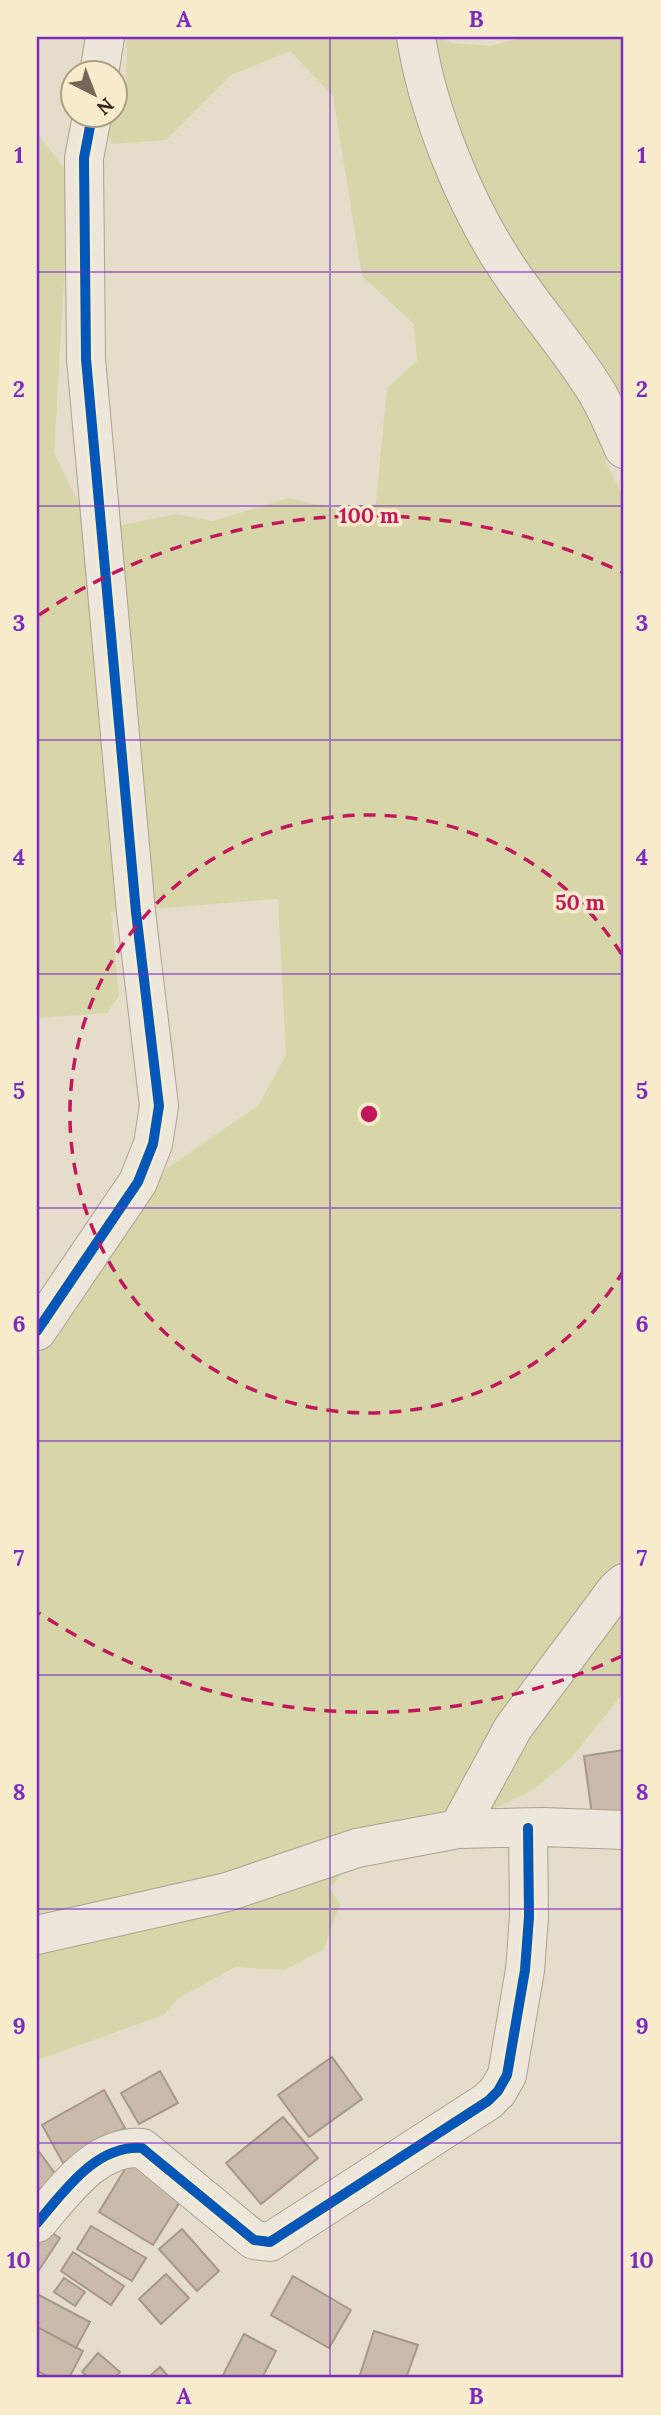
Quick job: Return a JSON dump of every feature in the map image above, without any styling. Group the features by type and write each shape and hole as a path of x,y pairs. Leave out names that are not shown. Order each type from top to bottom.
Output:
{"street":[{"path":"101,60 105,37"},
{"path":"415,37 422,73 441,129 474,210 508,268 597,392 624,449"},
{"path":"37,1331 138,1182 153,1144 159,1105 136,912 86,359 85,158 90,130"},
{"path":"458,1829 513,1728 624,1583"},
{"path":"37,2223 84,2171 116,2151 142,2148 254,2240 270,2242 488,2101 498,2091 507,2075 525,1970 529,1917 528,1828"},
{"path":"37,1935 227,1892 356,1849 458,1829 624,1830"}],"green space":[{"path":"127,37 440,37 452,43 491,46 524,37 624,37 624,434 605,460 624,499 624,1692 571,1758 533,1790 485,1813 347,1867 330,1888 340,1904 324,1949 285,1970 235,1967 177,1999 164,2015 37,2060 37,1357 167,1168 258,1106 286,1055 278,899 111,912 119,996 107,1013 37,1018 37,133 70,176 54,453 82,510 117,526 176,514 213,521 289,498 362,515 376,503 387,388 417,361 414,324 362,276 333,96 290,51 231,75 166,140 111,144 108,130 130,130 130,60 127,60"}],"building":[{"path":"624,1750 624,1817 593,1822 584,1756"},
{"path":"332,2057 362,2099 309,2137 278,2095"},
{"path":"160,2071 178,2103 139,2124 121,2093"},
{"path":"104,2090 125,2128 63,2163 42,2125"},
{"path":"283,2117 318,2158 261,2204 226,2163"},
{"path":"37,2149 57,2176 37,2191"},
{"path":"131,2159 186,2192 153,2245 99,2212"},
{"path":"41,2226 60,2238 37,2273 37,2233"},
{"path":"91,2226 146,2258 132,2281 77,2249"},
{"path":"182,2229 219,2271 197,2291 159,2249"},
{"path":"73,2252 124,2286 111,2305 61,2271"},
{"path":"166,2274 189,2298 161,2324 139,2299"},
{"path":"293,2276 351,2310 329,2348 271,2315"},
{"path":"64,2278 85,2292 75,2306 54,2292"},
{"path":"37,2294 90,2322 76,2348 37,2327"},
{"path":"37,2327 83,2351 69,2378 51,2378 37,2371"},
{"path":"374,2331 418,2345 406,2378 359,2378"},
{"path":"244,2334 276,2351 262,2378 230,2378 223,2375"},
{"path":"98,2353 120,2372 114,2378 89,2378 82,2372"},
{"path":"160,2367 170,2378 148,2378"}],"cycle path":[{"path":"37,1331 138,1182 153,1144 159,1106 136,912 86,359 84,158 89,130"},
{"path":"37,2223 70,2185 95,2162 125,2149 142,2148 254,2240 270,2242 488,2101 498,2091 507,2075 525,1970 529,1917 528,1828"}]}
